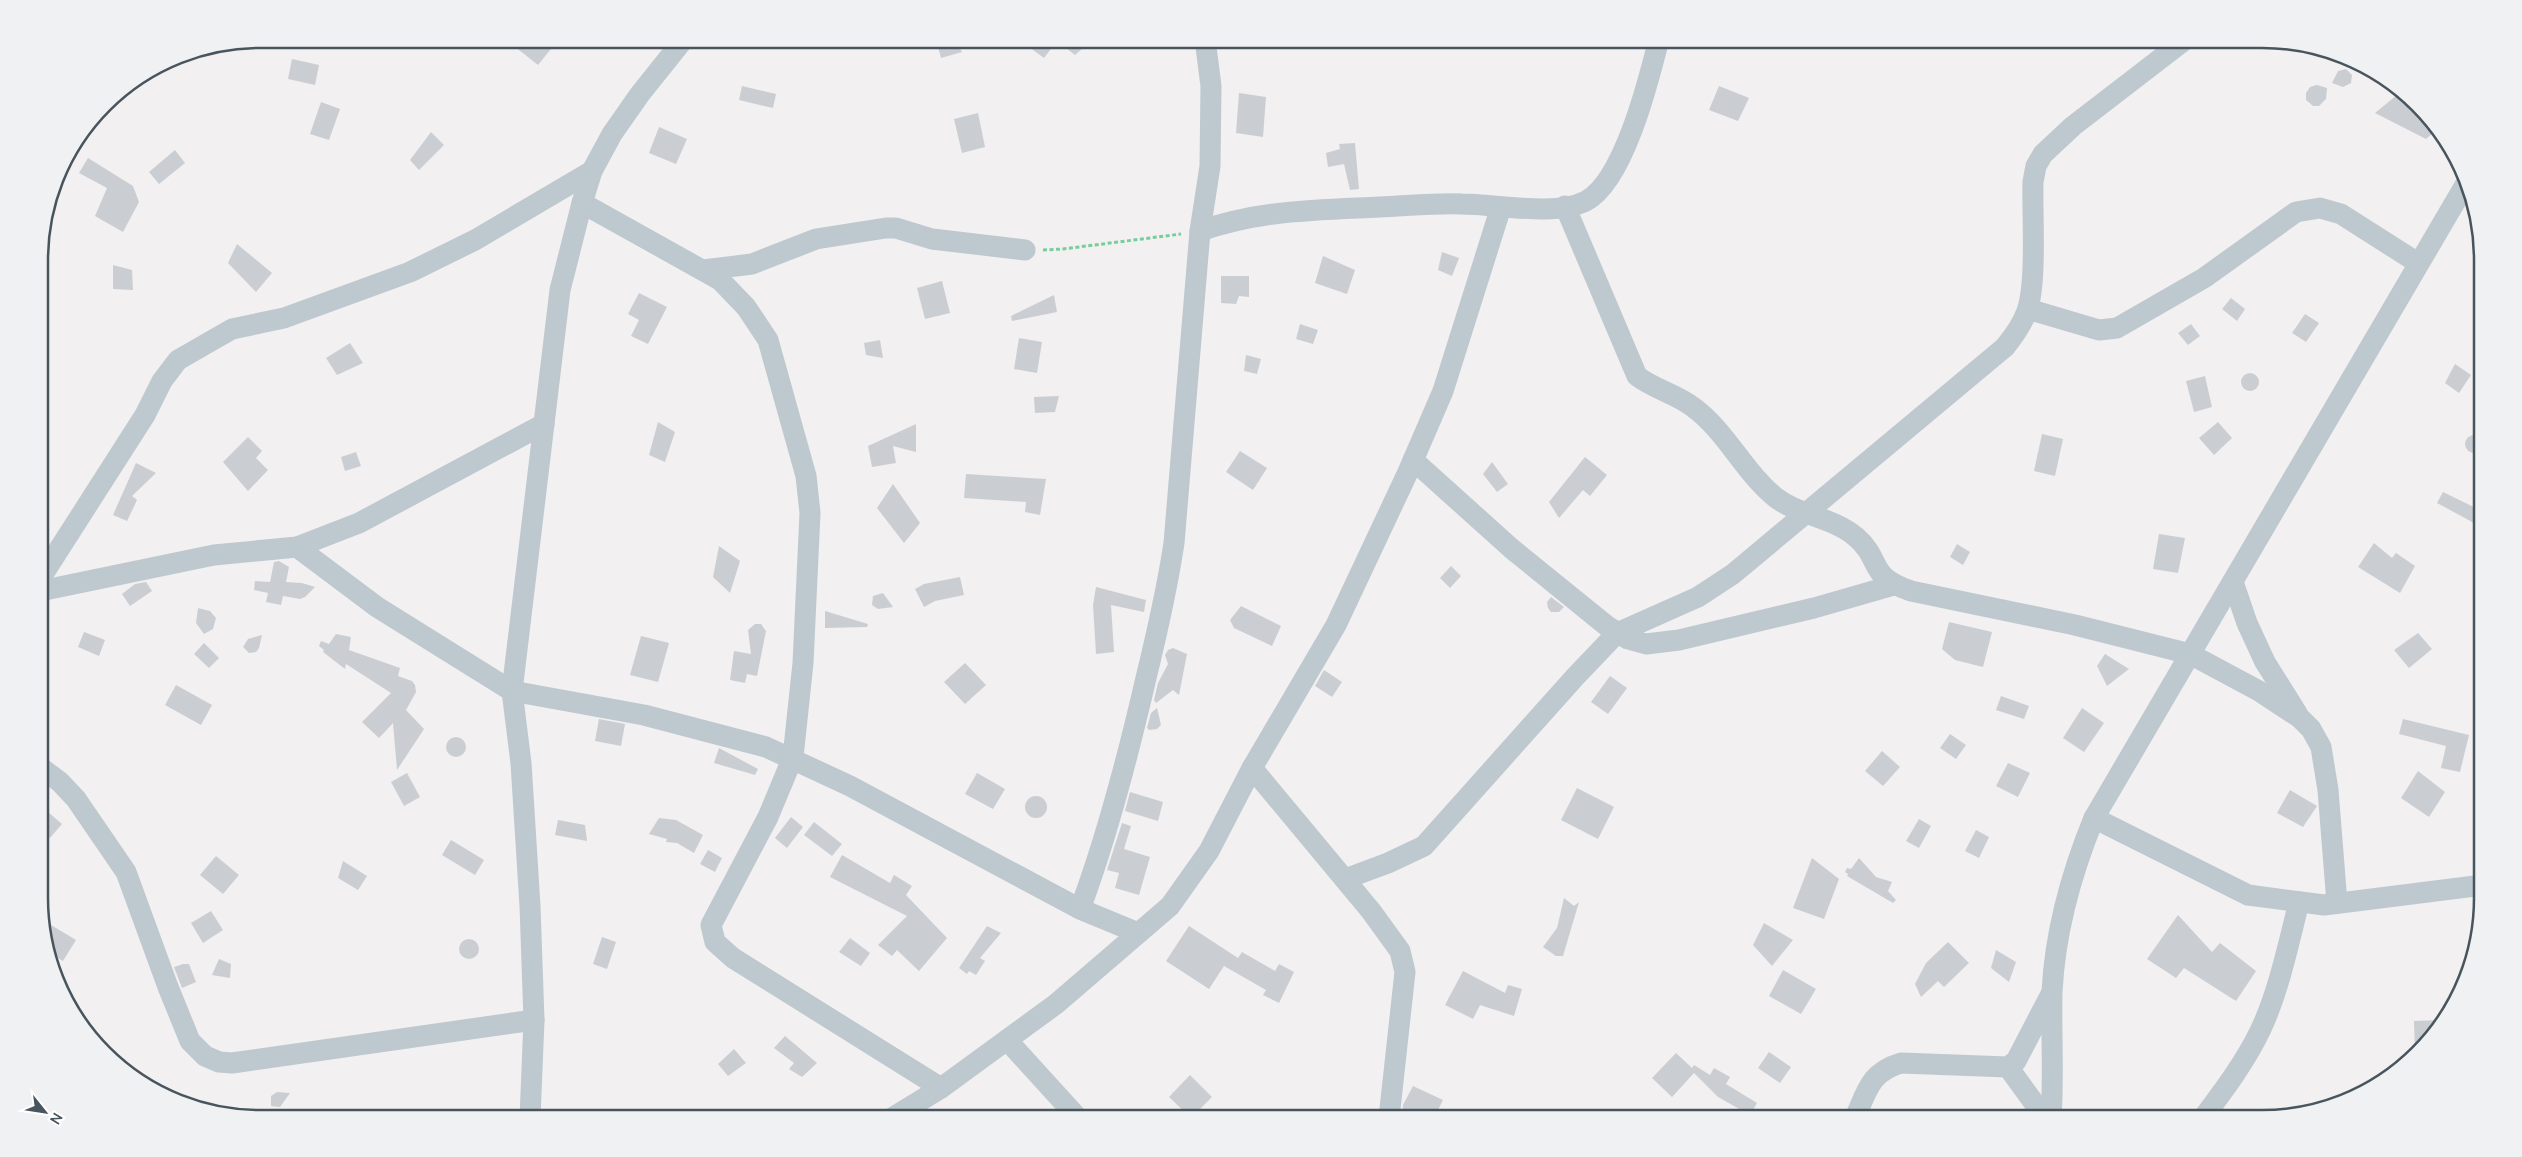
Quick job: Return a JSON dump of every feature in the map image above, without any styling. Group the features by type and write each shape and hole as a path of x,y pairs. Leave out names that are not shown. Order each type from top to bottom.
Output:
{"street":[{"path":"530,1110 534,1020 521,763 512,691 560,290 592,171 612,134 640,94 677,48"},
{"path":"1080,910 1096,867 1129,753 1168,586 1174,543 1200,231 1210,166 1211,86 1206,48"},
{"path":"1200,231 1254,216 1298,210 1462,204 1501,208 1546,208 1586,201 1601,187 1615,168 1646,91 1657,48"},
{"path":"1345,879 1388,864 1424,846 1575,677 1617,634 1666,613 1705,593 1733,574 2005,348 2018,331 2028,309 2032,281 2033,182 2036,166 2044,154 2073,126 2174,48"},
{"path":"48,567 145,415 162,381 178,360 232,329 284,318 410,272 475,240 592,171"},
{"path":"2052,1110 2054,1078 2052,992 2064,907 2078,856 2094,818 2462,190"},
{"path":"582,203 720,280 746,307 768,340 806,476 810,513 803,663 793,757 768,817 711,925 715,942 733,958 941,1088"},
{"path":"1565,206 1637,376 1651,387 1693,406 1774,496 1792,509 1855,536 1863,545 1879,573 1894,585 2190,654 2258,691 2300,718 2311,729 2320,747 2328,790 2336,903"},
{"path":"905,1110 941,1088 1056,1004 1170,906 1184,889 1209,851 1252,768 1321,653 1413,460 1443,391 1501,208"},
{"path":"2028,309 2099,330 2117,328 2204,278 2296,212 2320,208 2341,214 2418,263"},
{"path":"703,270 752,264 816,239 886,228 896,228 932,239 1025,250"},
{"path":"48,590 214,555 297,547 359,522 544,424"},
{"path":"1413,460 1512,549 1617,634 1646,644 1679,640 1814,608 1894,585"},
{"path":"297,547 378,607 512,691 644,715 766,746 793,757 1080,910 1138,933"},
{"path":"2233,582 2247,623 2265,662 2300,718"},
{"path":"1252,768 1345,879 1400,951 1405,972 1390,1110"},
{"path":"48,773 60,782 76,799 126,872 190,1041 205,1056 219,1062 232,1063 534,1020"},
{"path":"2094,818 2248,895 2324,905 2474,886"},
{"path":"2209,1110 2233,1079 2261,1030 2285,960 2299,902"},
{"path":"1859,1110 1872,1080 1885,1067 1901,1063 2008,1068 2016,1061 2052,992"},
{"path":"1007,1040 1071,1110"},
{"path":"2008,1068 2039,1110"}],"path":[{"path":"1025,250 1063,249 1200,231"}],"building":[{"path":"516,48 552,48 538,65"},
{"path":"938,48 960,48 962,52 941,58"},
{"path":"1030,48 1052,48 1044,58"},
{"path":"1066,48 1083,48 1075,55"},
{"path":"292,59 319,65 315,85 288,79"},
{"path":"2346,69 2352,75 2351,83 2343,87 2332,83 2338,71"},
{"path":"2317,85 2327,88 2326,99 2319,106 2313,106 2306,100 2306,93 2310,87"},
{"path":"742,86 776,94 773,108 739,100"},
{"path":"1719,86 1749,98 1738,121 1709,110"},
{"path":"1239,93 1266,97 1263,137 1236,133"},
{"path":"2396,95 2433,133 2426,139 2375,113"},
{"path":"321,102 340,109 329,140 310,134"},
{"path":"978,113 985,147 962,153 954,119"},
{"path":"659,127 687,139 676,164 649,153"},
{"path":"431,132 444,145 419,170 410,160"},
{"path":"1355,143 1359,189 1350,190 1344,164 1328,167 1326,153 1340,149 1339,144"},
{"path":"175,150 185,163 159,184 149,172"},
{"path":"88,158 133,186 139,202 123,232 95,216 107,188 79,173"},
{"path":"237,244 272,273 256,292 228,263"},
{"path":"1442,252 1459,258 1452,276 1438,270"},
{"path":"1323,256 1355,270 1347,294 1315,283"},
{"path":"113,265 132,270 133,290 113,289"},
{"path":"1221,276 1249,276 1249,297 1239,296 1236,304 1221,303"},
{"path":"942,281 950,313 925,319 917,288"},
{"path":"639,293 667,307 648,344 631,336 639,320 628,314"},
{"path":"1054,295 1057,312 1012,321 1011,316"},
{"path":"2231,298 2245,309 2237,321 2222,309"},
{"path":"2305,314 2319,323 2306,342 2292,333"},
{"path":"1300,324 1318,330 1313,344 1296,339"},
{"path":"2191,324 2200,336 2188,345 2178,333"},
{"path":"1019,338 1042,342 1037,373 1014,369"},
{"path":"880,340 883,358 866,355 864,343"},
{"path":"350,343 363,363 337,375 326,358"},
{"path":"1246,355 1261,359 1257,374 1244,371"},
{"path":"2455,364 2471,375 2459,393 2445,383"},
{"path":"2250,373 2256,376 2259,382 2256,388 2250,391 2244,388 2241,382 2244,376"},
{"path":"2205,376 2212,407 2194,412 2186,381"},
{"path":"1059,396 1055,412 1035,413 1034,397"},
{"path":"658,422 675,432 665,462 649,455"},
{"path":"2218,422 2232,438 2214,455 2199,438"},
{"path":"916,424 916,452 893,446 896,463 872,467 868,446"},
{"path":"2042,434 2063,439 2055,476 2034,471"},
{"path":"2474,435 2474,453 2468,450 2465,444"},
{"path":"248,437 262,451 256,458 268,470 248,491 223,462"},
{"path":"1240,451 1267,468 1253,490 1226,472"},
{"path":"356,452 361,466 345,471 341,457"},
{"path":"1585,457 1607,475 1590,496 1583,490 1559,518 1549,502"},
{"path":"1492,462 1508,484 1497,492 1483,474"},
{"path":"136,463 156,473 132,496 137,500 127,521 113,515"},
{"path":"966,474 1046,479 1040,515 1025,512 1026,502 964,498"},
{"path":"893,484 920,523 904,543 877,508"},
{"path":"2443,492 2474,507 2474,523 2437,503"},
{"path":"2159,534 2185,538 2178,573 2153,569"},
{"path":"2374,543 2392,558 2396,553 2415,566 2400,593 2358,567"},
{"path":"1957,544 1970,552 1963,565 1950,557"},
{"path":"719,546 740,561 730,593 713,577"},
{"path":"279,561 289,567 286,582 302,583 315,587 305,597 300,599 283,596 281,605 266,602 268,593 254,590 255,581 270,582 274,562"},
{"path":"1451,566 1461,576 1450,588 1440,578"},
{"path":"960,577 964,595 935,601 924,607 915,589 924,584"},
{"path":"146,582 152,591 130,606 122,594 135,584"},
{"path":"1096,587 1146,600 1144,612 1111,605 1114,652 1096,654 1093,605"},
{"path":"883,593 893,607 878,609 872,605 873,596"},
{"path":"1551,597 1564,607 1559,612 1551,612 1548,608 1547,602"},
{"path":"1241,606 1281,626 1272,646 1234,628 1230,620"},
{"path":"198,608 210,611 216,618 213,629 204,634 196,623"},
{"path":"825,611 868,624 867,627 825,628"},
{"path":"1949,622 1992,632 1983,667 1955,660 1942,649"},
{"path":"755,624 761,624 766,631 757,676 747,674 745,683 730,680 734,651 751,654 748,630"},
{"path":"84,632 105,640 99,656 78,647"},
{"path":"2418,633 2432,649 2409,668 2394,650"},
{"path":"336,634 351,637 349,650 400,668 398,676 412,681 415,685 416,692 406,710 424,729 397,770 393,723 379,738 362,722 391,693 346,664 345,669 323,652 324,650 319,646 321,641 329,644"},
{"path":"262,635 256,652 249,653 243,647 248,639"},
{"path":"641,636 669,643 658,682 630,675"},
{"path":"204,643 219,658 209,668 194,654"},
{"path":"1173,648 1187,654 1179,695 1173,690 1156,703 1154,700 1158,683 1168,664 1165,655 1168,650"},
{"path":"2105,654 2129,669 2107,686 2097,666"},
{"path":"965,663 986,685 965,704 944,682"},
{"path":"1324,670 1342,682 1332,697 1315,686"},
{"path":"1610,676 1627,688 1608,714 1591,702"},
{"path":"176,685 212,705 201,725 165,705"},
{"path":"2001,696 2029,706 2024,719 1996,710"},
{"path":"1157,708 1161,725 1157,729 1149,730 1147,728 1151,713"},
{"path":"2082,708 2104,723 2084,752 2063,738"},
{"path":"599,719 625,724 621,746 595,741"},
{"path":"2403,719 2469,735 2460,772 2441,768 2446,746 2399,734"},
{"path":"1950,734 1966,745 1956,759 1940,748"},
{"path":"452,737 460,737 466,743 466,751 460,757 452,757 446,751 446,743"},
{"path":"719,748 758,769 755,775 714,763"},
{"path":"1882,751 1900,767 1883,786 1865,771"},
{"path":"2008,763 2030,773 2018,797 1996,786"},
{"path":"2418,771 2445,792 2429,817 2401,798"},
{"path":"407,773 420,797 404,806 391,782"},
{"path":"977,773 1005,789 993,809 965,794"},
{"path":"1577,788 1614,807 1598,839 1561,820"},
{"path":"2290,790 2317,806 2303,827 2277,813"},
{"path":"1130,792 1163,802 1158,821 1125,811"},
{"path":"1036,796 1044,799 1047,807 1044,815 1036,818 1028,815 1025,807 1028,799"},
{"path":"48,812 62,824 50,838 48,836"},
{"path":"791,817 803,827 787,848 775,838"},
{"path":"659,818 676,820 703,835 694,853 677,843 666,842 667,839 649,834"},
{"path":"1919,819 1931,826 1919,848 1906,841"},
{"path":"558,820 585,825 587,841 555,835"},
{"path":"814,822 842,844 832,856 804,835"},
{"path":"1122,823 1131,826 1124,849 1150,857 1139,895 1115,888 1119,873 1107,870"},
{"path":"1976,830 1989,837 1979,858 1965,851"},
{"path":"451,840 484,860 475,875 442,855"},
{"path":"708,850 722,858 715,872 700,864"},
{"path":"842,855 890,883 894,875 912,886 906,895 947,938 919,971 897,950 892,956 878,945 907,916 830,877"},
{"path":"216,856 239,875 223,894 200,875"},
{"path":"1812,858 1839,879 1824,919 1793,908"},
{"path":"1859,858 1876,877 1892,882 1888,891 1896,900 1893,903 1847,876 1848,874 1845,872 1847,868 1851,869"},
{"path":"343,861 367,876 358,890 338,878"},
{"path":"1564,898 1574,906 1579,902 1563,956 1556,956 1543,947 1557,928"},
{"path":"211,911 223,930 203,943 191,923"},
{"path":"2178,915 2212,952 2220,943 2256,971 2236,1001 2184,968 2176,978 2147,959"},
{"path":"1764,923 1793,940 1772,966 1753,945"},
{"path":"49,924 76,940 63,961 57,957"},
{"path":"987,926 1001,933 980,958 985,961 976,975 969,971 967,974 959,968"},
{"path":"1189,926 1238,958 1242,952 1275,971 1279,964 1294,972 1279,1003 1263,995 1266,990 1224,966 1209,989 1166,961"},
{"path":"602,937 616,942 607,969 593,964"},
{"path":"850,938 870,953 861,966 839,952"},
{"path":"469,939 476,942 479,949 476,956 469,959 462,956 459,949 462,942"},
{"path":"1948,942 1969,963 1944,987 1938,981 1921,997 1915,984 1926,963"},
{"path":"1996,950 2016,962 2009,982 1991,968"},
{"path":"219,959 231,964 230,978 212,975"},
{"path":"189,964 196,982 182,988 174,967"},
{"path":"1783,970 1816,989 1801,1014 1769,996"},
{"path":"1463,971 1505,993 1508,985 1522,989 1514,1016 1480,1005 1473,1019 1445,1005"},
{"path":"2435,1020 2415,1044 2414,1021"},
{"path":"785,1036 817,1063 802,1077 789,1069 794,1063 774,1048"},
{"path":"734,1049 746,1063 728,1076 718,1064"},
{"path":"1769,1052 1791,1067 1780,1083 1758,1068"},
{"path":"1676,1053 1692,1068 1694,1065 1710,1075 1714,1068 1730,1077 1726,1084 1757,1103 1753,1110 1741,1110 1718,1097 1694,1073 1672,1097 1652,1078"},
{"path":"1190,1075 1212,1097 1199,1110 1183,1110 1169,1097"},
{"path":"1413,1086 1443,1100 1438,1110 1403,1110 1403,1105"},
{"path":"277,1092 290,1093 280,1107 271,1106 271,1096"}]}
